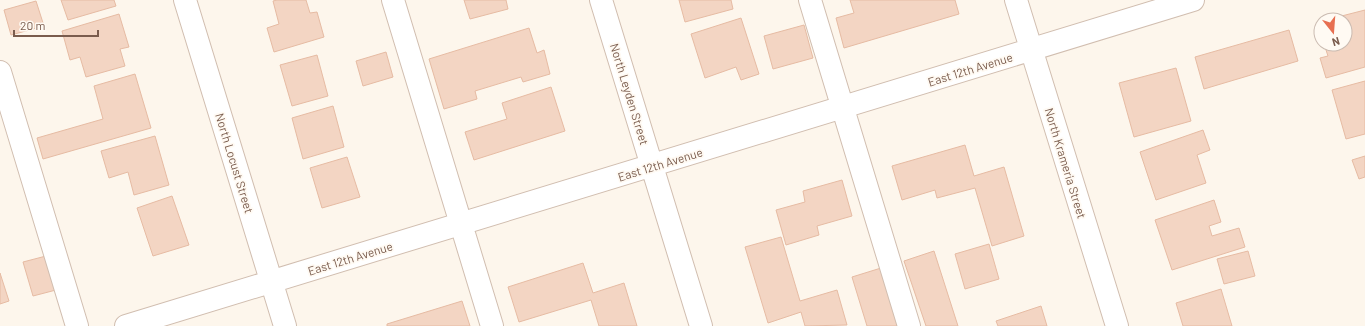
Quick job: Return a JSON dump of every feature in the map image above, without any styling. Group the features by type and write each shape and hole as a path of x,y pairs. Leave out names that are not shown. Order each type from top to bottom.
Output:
{"street":[{"name":"North Locust Street","path":"185,0 285,326"},
{"path":"392,0 492,326"},
{"name":"North Leyden Street","path":"601,0 701,326"},
{"path":"810,0 909,326"},
{"name":"North Krameria Street","path":"1016,0 1118,326"},
{"name":"East 12th Avenue","path":"126,326 652,167 1193,0"},
{"path":"0,72 77,326"}],"building":[{"path":"61,0 114,0 116,6 68,20"},
{"path":"306,0 310,13 317,12 324,37 274,52 267,28 279,24 273,1"},
{"path":"464,0 506,0 508,9 470,19"},
{"path":"679,0 731,0 733,9 685,22"},
{"path":"850,0 955,0 959,14 844,48 836,18 854,13"},
{"path":"36,1 44,26 11,35 4,10"},
{"path":"1365,10 1365,67 1326,78 1320,58 1328,56 1327,52 1353,52 1353,13"},
{"path":"119,14 129,47 120,49 125,66 86,77 80,57 70,60 62,31"},
{"path":"741,18 759,74 741,80 736,67 705,78 691,34"},
{"path":"804,25 813,58 773,69 764,36"},
{"path":"529,28 537,53 544,50 550,74 523,82 521,77 475,91 477,99 444,109 429,59"},
{"path":"1289,30 1298,61 1204,89 1195,57"},
{"path":"386,52 393,77 363,86 356,61"},
{"path":"317,55 328,96 292,106 280,65"},
{"path":"1176,68 1191,121 1134,137 1119,83"},
{"path":"135,74 151,128 43,159 37,138 103,119 94,86"},
{"path":"1365,81 1365,134 1346,139 1332,90"},
{"path":"551,87 565,131 474,160 465,132 507,119 502,103"},
{"path":"333,106 344,147 303,159 292,118"},
{"path":"1203,130 1210,150 1197,155 1206,183 1156,200 1140,152"},
{"path":"155,136 169,185 134,195 128,172 109,178 101,151"},
{"path":"965,145 974,176 1004,167 1024,236 992,246 975,188 937,198 935,190 902,200 892,166"},
{"path":"1365,156 1365,177 1359,179 1352,160"},
{"path":"347,157 360,197 322,208 310,168"},
{"path":"842,180 852,216 817,226 819,235 786,245 776,210 805,202 803,191"},
{"path":"172,196 189,245 153,256 137,208"},
{"path":"1214,200 1221,222 1209,226 1212,236 1239,228 1245,247 1172,270 1155,220"},
{"path":"781,237 800,301 837,290 847,325 805,326 801,312 768,323 745,247"},
{"path":"989,244 999,279 965,289 955,254"},
{"path":"934,251 958,326 926,326 904,261"},
{"path":"1248,251 1255,276 1224,284 1217,259"},
{"path":"46,256 56,290 33,296 23,262"},
{"path":"583,263 593,293 624,283 637,326 599,326 591,300 519,322 508,287"},
{"path":"881,268 898,326 867,326 852,277"},
{"path":"0,273 9,301 0,304"},
{"path":"1221,289 1232,326 1183,326 1176,303"},
{"path":"462,301 470,326 387,326 387,324"},
{"path":"1041,306 1047,326 998,326 996,321"}]}
